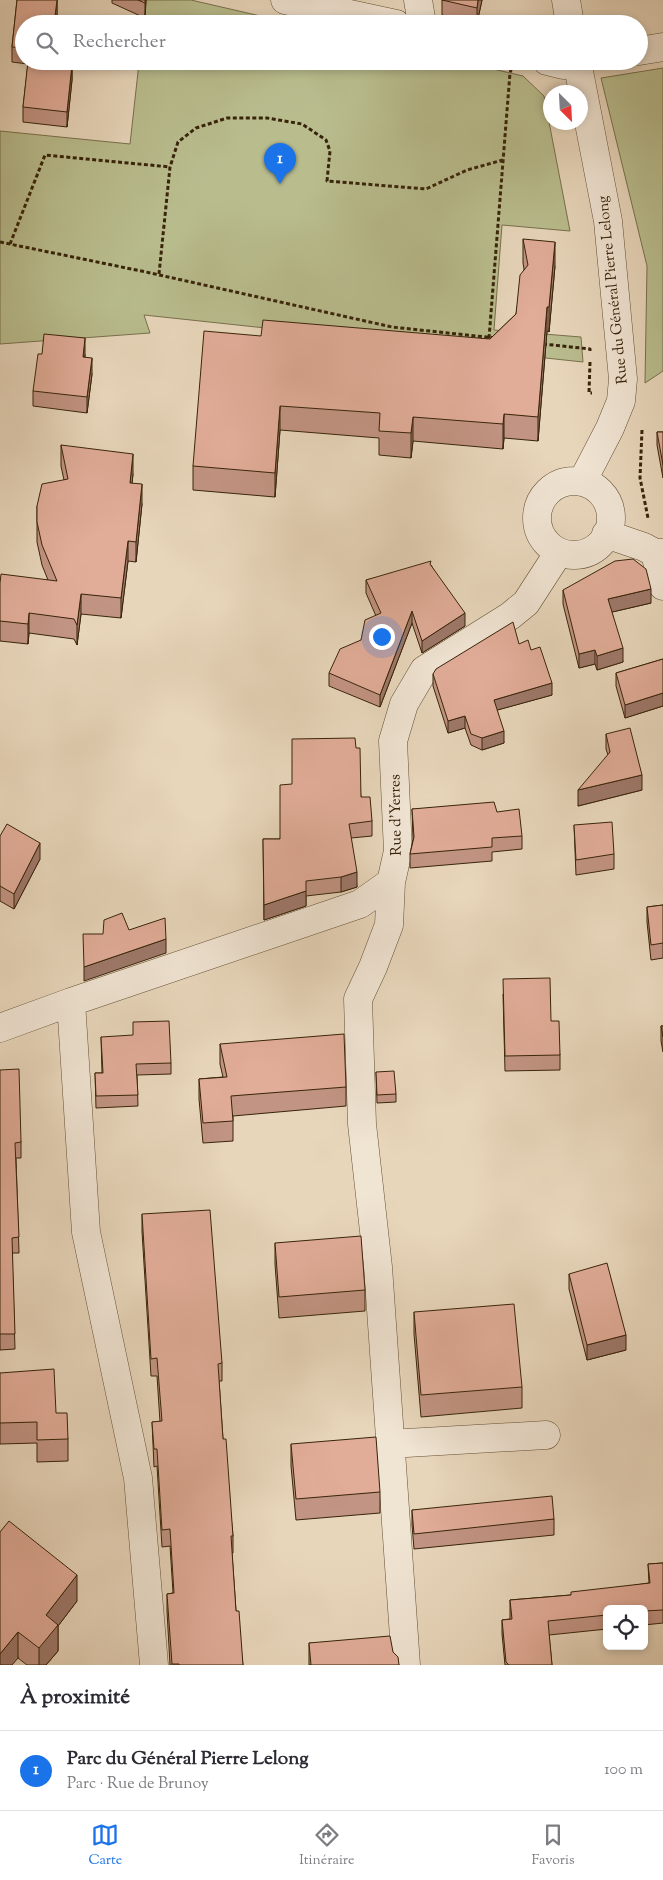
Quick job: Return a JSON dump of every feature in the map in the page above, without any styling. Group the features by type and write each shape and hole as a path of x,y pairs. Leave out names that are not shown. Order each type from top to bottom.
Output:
{"street":[{"path":"286,0 355,15"},
{"path":"418,0 420,15"},
{"path":"566,0 568,15"},
{"path":"648,50 663,47"},
{"name":"Rue du Général Pierre Lelong","path":"580,70 608,221 623,379 621,401 610,428 582,482"},
{"path":"572,481 582,482 597,490 607,502 610,513 610,524 606,534 600,543 591,550 581,554 560,552 550,546 540,532 537,516 544,496 561,483 572,481"},
{"path":"606,534 659,553 663,586"},
{"name":"Rue d'Yerres","path":"406,1665 378,1267 362,1124 358,998 373,967 389,925 391,882 398,851 393,741 404,704 424,670 510,616 526,603 560,552"},
{"path":"0,1028 360,904 391,882"},
{"path":"71,1002 86,1232 138,1478 154,1665"},
{"path":"390,1444 546,1435"}],"path":[{"path":"489,338 511,70"},
{"path":"160,274 170,167 178,142 196,128 228,118 267,118 302,124 326,140 330,151 327,181 426,189 467,170 503,160"},
{"path":"10,244 45,155 170,167"},
{"path":"0,242 160,274 392,327 498,339"},
{"path":"535,343 590,349 589,393 643,407 640,478 659,553"}],"green space":[{"path":"146,0 191,0 256,15 144,15"},
{"path":"663,68 663,371 645,383 647,266 601,78"},
{"path":"138,70 497,70 523,76 543,95 543,130 551,130 570,231 502,225 494,330 581,337 583,362 144,315 150,333 0,344 0,131 130,144"}],"building":[{"path":"17,0 57,0 55,15 15,15"},
{"path":"442,0 478,0 477,8"},
{"path":"15,19 15,47 12,47"},
{"path":"27,70 71,70 67,112 23,107"},
{"path":"523,239 555,242 549,307 547,307 538,417 504,414 503,424 413,417 411,433 379,431 380,413 280,406 275,473 193,466 204,331 261,336 263,320 490,339 516,314 520,275 528,265"},
{"path":"44,334 85,338 83,357 92,358 87,397 33,391 38,354 42,354"},
{"path":"657,432 663,432 663,465"},
{"path":"61,445 133,454 130,483 142,484 136,542 128,541 121,598 81,594 77,625 74,619 29,613 28,624 0,621 1,574 57,581 42,545 37,522 37,506 42,484 68,479"},
{"path":"633,559 646,569 651,589 608,599 623,648 597,656 595,650 579,654 563,590 615,561"},
{"path":"431,561 430,564 465,613 422,641 412,611 380,695 329,673 340,649 361,640 365,620 381,613 366,580"},
{"path":"513,622 519,644 528,640 531,650 540,647 552,683 494,700 504,731 482,738 471,734 465,716 448,721 433,674 436,669"},
{"path":"663,659 663,693 625,705 616,673"},
{"path":"630,728 642,775 578,790 610,752 606,734"},
{"path":"355,738 356,748 360,748 361,797 370,797 372,821 349,824 357,872 341,877 306,881 306,891 264,905 263,839 280,839 280,785 292,784 292,739"},
{"path":"494,802 497,812 519,809 522,836 492,838 492,847 410,854 414,837 412,809"},
{"path":"612,822 614,854 576,860 574,825"},
{"path":"7,824 40,843 14,894 0,886 0,836"},
{"path":"663,905 663,943 651,945 647,907"},
{"path":"122,913 129,930 165,918 166,939 84,967 83,934 103,934 104,920"},
{"path":"550,978 551,1021 559,1021 560,1055 505,1056 503,979"},
{"path":"169,1021 171,1063 136,1064 138,1095 96,1096 95,1073 103,1073 101,1037 133,1035 133,1022"},
{"path":"344,1034 346,1087 231,1096 233,1121 203,1123 199,1079 227,1077 220,1044"},
{"path":"19,1069 21,1142 15,1143 19,1237 12,1238 15,1334 0,1334 0,1070"},
{"path":"394,1071 396,1094 377,1095 376,1072"},
{"path":"210,1210 222,1363 218,1364 223,1439 226,1439 236,1611 239,1611 243,1665 172,1664 167,1594 174,1593 170,1529 162,1530 157,1449 154,1449 152,1422 162,1421 157,1358 151,1359 142,1214"},
{"path":"361,1236 365,1290 279,1297 275,1243"},
{"path":"607,1263 626,1335 587,1345 569,1274"},
{"path":"514,1304 522,1387 421,1395 414,1312"},
{"path":"54,1369 56,1413 67,1413 68,1439 37,1440 37,1422 0,1423 0,1373"},
{"path":"376,1437 380,1492 296,1499 291,1444"},
{"path":"552,1496 554,1519 414,1534 412,1510"},
{"path":"9,1521 77,1575 46,1615 58,1625 39,1648 18,1632 0,1654 0,1532"},
{"path":"663,1563 663,1610 648,1611 648,1605 603,1605 603,1615 548,1621 552,1665 509,1665 506,1662 502,1620 512,1619 510,1600 571,1595 571,1592 650,1583 648,1564"},
{"path":"390,1636 393,1652 398,1657 399,1665 311,1665 309,1643"}],"place":[{"name":"Parc du Général Pierre Lelong","path":"280,184"}]}
